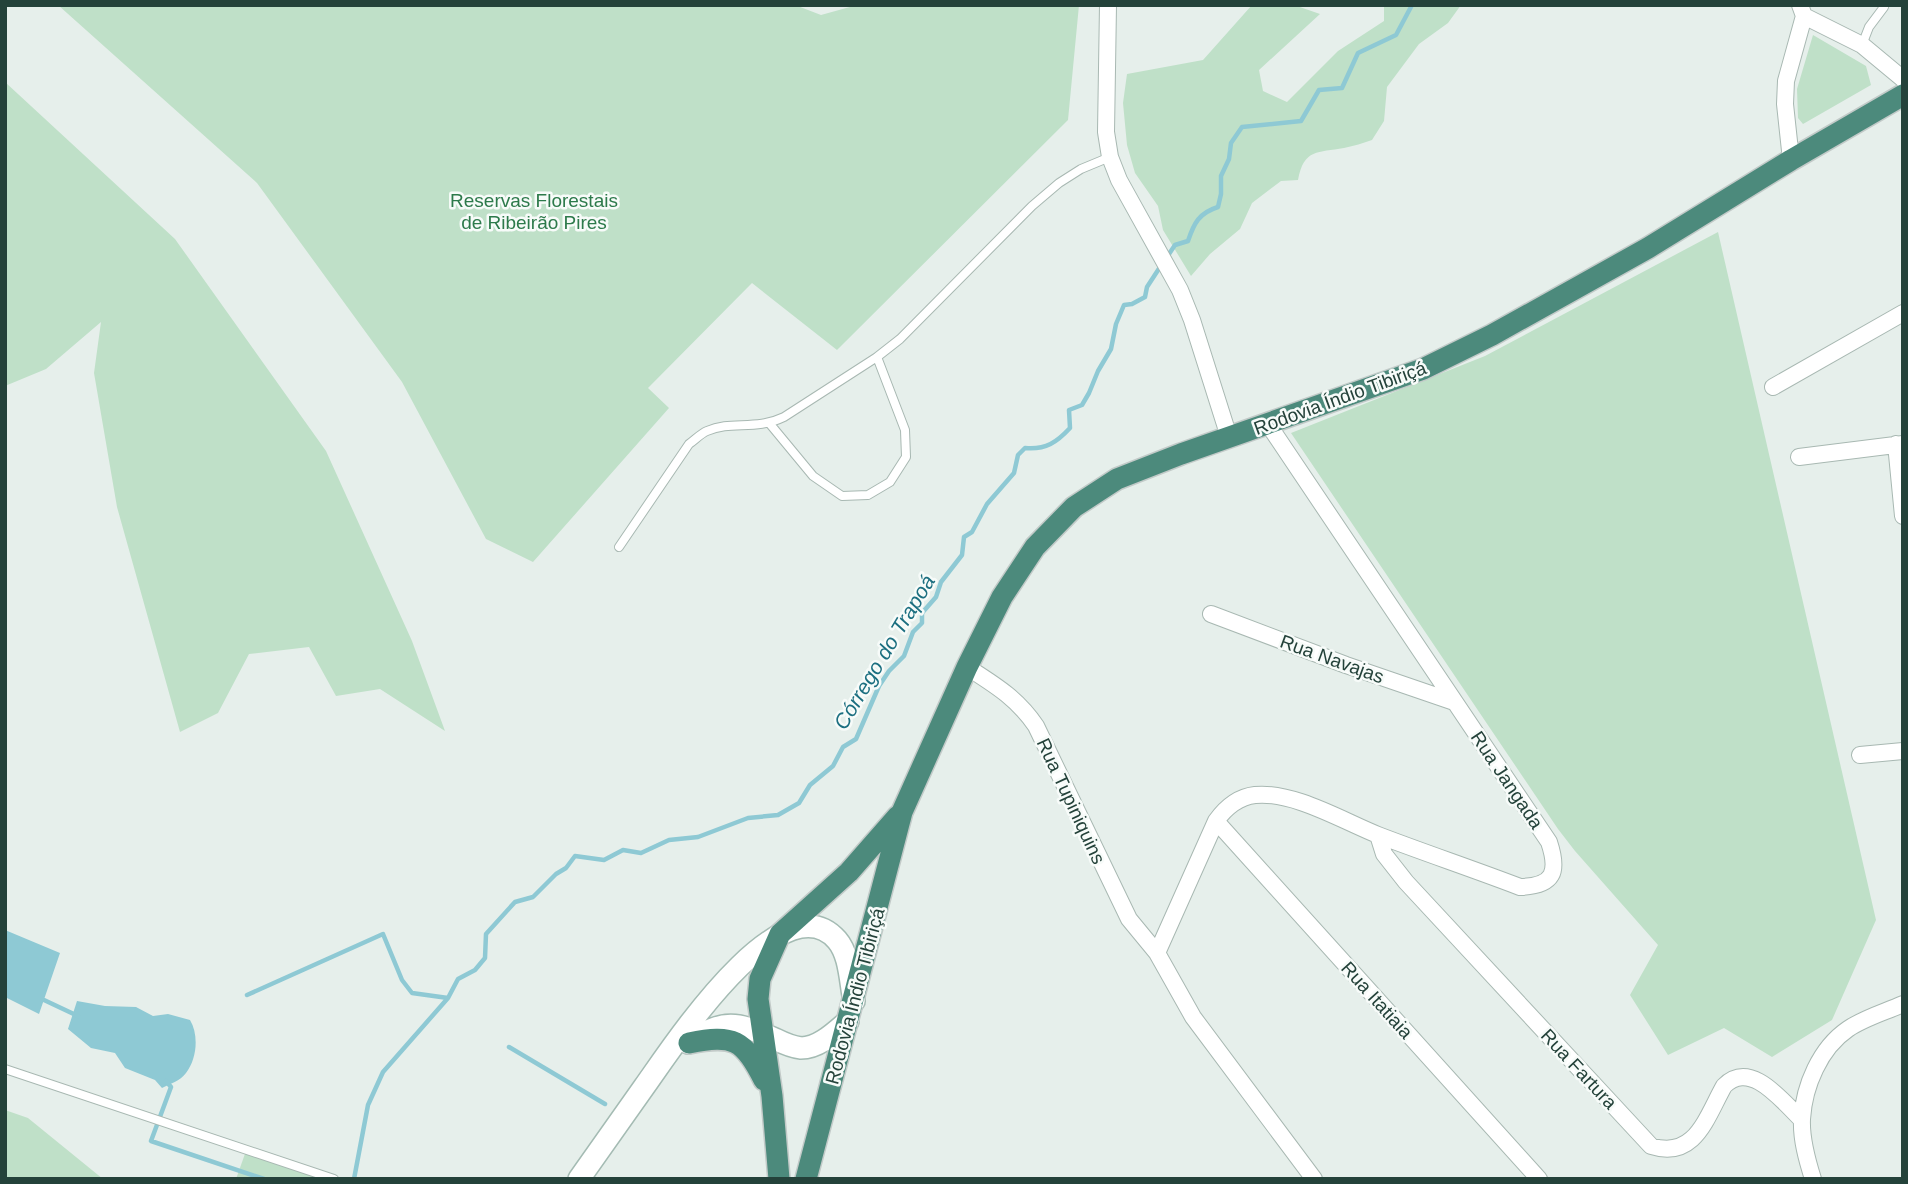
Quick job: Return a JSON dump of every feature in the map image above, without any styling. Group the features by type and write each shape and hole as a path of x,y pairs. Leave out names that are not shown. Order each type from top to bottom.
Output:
{"highway":[{"name":"Rodovia Índio Tibiriçá","path":"806,1179 902,812 967,667 1002,597 1035,547 1073,507 1117,479 1423,369 1492,335 1647,248 1903,95"},
{"name":"Rodovia Índio Tibiriçá","path":"779,1179 772,1096 758,999 760,979 780,934 849,872 902,812"},
{"path":"689,1043 728,1039 743,1046 756,1063 772,1096"}],"main road":[{"path":"579,1179 661,1063 707,999 751,956 780,934 809,927 830,933 839,942 845,955 851,1011 816,1044 802,1048 787,1045 741,1025 731,1024 705,1031 661,1063"}],"street":[{"path":"1108,5 1106,132 1110,157 1119,180 1180,290 1230,437"},
{"path":"1791,160 1785,104 1786,82 1802,10 1863,45 1903,79"},
{"path":"1773,387 1903,313"},
{"name":"Rua Jangada","path":"1216,821 1224,810 1235,802 1254,795 1272,795 1293,800 1378,835 1521,887 1537,886 1548,880 1554,870 1554,856 1549,842 1268,424"},
{"path":"1799,457 1899,444 1903,516"},
{"name":"Rua Navajas","path":"1211,614 1454,702"},
{"name":"Rua Tupiniquins","path":"967,667 1006,692 1030,717 1129,919 1157,953 1193,1017 1314,1179"},
{"path":"1860,755 1903,751"},
{"path":"1157,953 1216,821"},
{"name":"Rua Itatiaia","path":"1216,821 1539,1179"},
{"name":"Rua Fartura","path":"1378,835 1384,854 1406,882 1651,1146 1664,1150 1678,1149 1689,1143 1724,1086 1732,1078 1740,1076 1759,1081 1802,1120"},
{"path":"1812,1179 1806,1157 1802,1120 1818,1063 1834,1041 1850,1028 1903,1004"}],"lane":[{"path":"1863,45 1868,27 1884,7"},
{"path":"620,547 689,444 704,432 719,427 770,424 877,357 900,339 1032,206 1081,169 1110,157"},
{"path":"770,424 813,476 842,496 867,495 890,482 906,457 905,430 877,357"},
{"path":"5,1069 334,1179"}],"green space":[{"name":"Reservas Florestais de Ribeirão Pires","path":"58,5 795,5 821,15 857,5 1079,5 1068,120 837,350 752,283 648,388 669,408 533,562 486,539 402,382 257,183"},
{"path":"1252,5 1294,5 1320,14 1259,70 1263,91 1287,102 1338,51 1384,21 1384,5 1461,5 1448,23 1419,44 1387,87 1384,121 1372,140 1308,157 1298,180 1281,181 1252,203 1240,229 1210,254 1191,276 1163,230 1158,206 1135,173 1127,145 1123,103 1127,74 1203,60"},
{"path":"1813,35 1866,66 1871,85 1803,124 1798,118 1797,89"},
{"path":"5,82 175,239 326,451 412,641 445,731 380,689 336,696 309,647 249,654 218,713 180,732 117,507 94,373 101,322 46,369 5,386"},
{"path":"1718,232 1876,920 1832,1020 1772,1057 1724,1028 1668,1055 1630,995 1658,945 1558,829 1291,433 1485,356"},
{"path":"5,1110 28,1118 103,1179 5,1179"},
{"path":"246,1151 321,1179 236,1179"}],"water":[{"path":"5,930 60,953 39,1014 5,997"},
{"path":"77,1001 105,1006 136,1007 153,1016 168,1014 190,1020 196,1040 190,1067 181,1078 162,1088 155,1080 125,1068 115,1053 91,1048 68,1029"}],"waterway":[{"name":"Córrego do Trapoá","path":"1167,257 1175,245 1188,241 1195,224 1202,216 1218,207 1221,176 1229,159 1231,143 1242,127 1301,121 1319,90 1342,88 1358,53 1396,35 1412,5"},
{"name":"Córrego do Trapoá","path":"354,1179 368,1105 383,1072 448,998 458,979 475,970 485,958 486,934 515,902 533,897 566,868 575,856 604,860 623,850 641,853 669,840 698,837 748,818 778,815 799,803 810,785 833,766 843,747 856,739 879,686 904,656 913,632 922,623 922,613 936,597 941,582 962,555 964,537 972,532 987,504 1014,473 1018,455 1025,448 1039,448 1050,444 1070,428 1069,410 1082,405 1089,393 1111,349 1116,324 1124,305 1145,297 1147,287 1162,264"},
{"path":"247,995 383,934 402,980 412,993 448,998"},
{"path":"44,1000 78,1016"},
{"path":"509,1047 605,1104"},
{"path":"166,1081 171,1087 151,1141 264,1179"}]}
